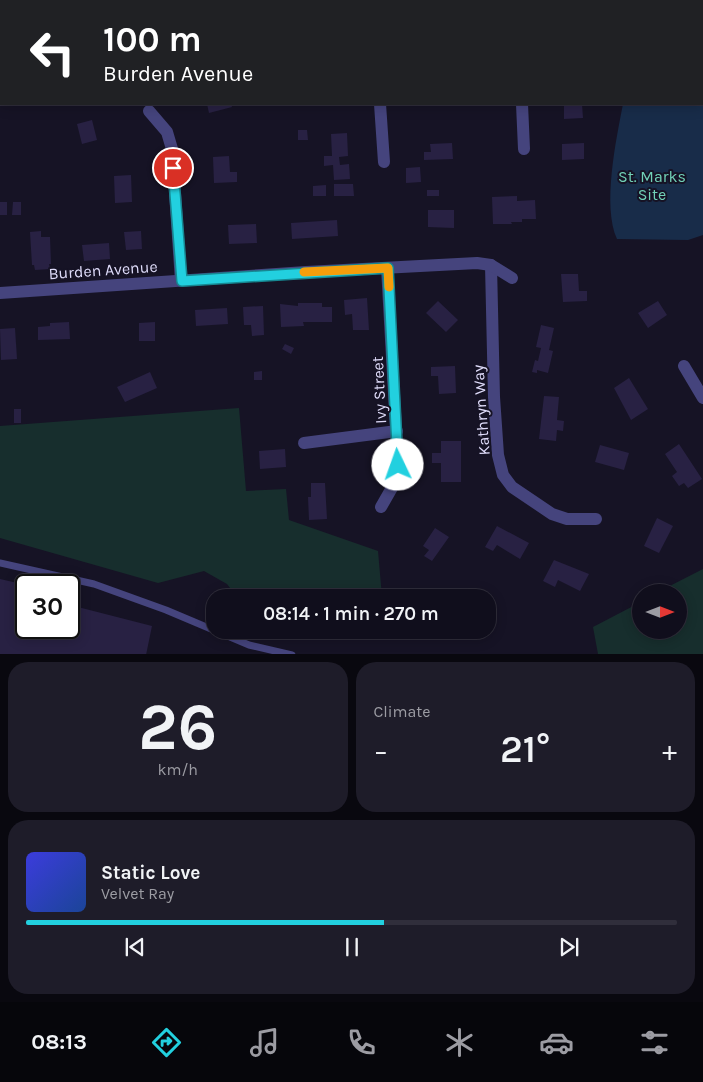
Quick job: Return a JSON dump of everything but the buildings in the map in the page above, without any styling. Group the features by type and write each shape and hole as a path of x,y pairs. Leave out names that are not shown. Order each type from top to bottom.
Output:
{"street":[{"path":"342,0 354,0"},
{"path":"380,105 384,162"},
{"path":"522,105 524,149"},
{"path":"150,111 167,132 172,149 182,281"},
{"name":"Burden Avenue","path":"0,293 388,268 477,263 491,265"},
{"path":"491,265 512,278"},
{"name":"Kathryn Way","path":"491,265 494,397 498,455 503,474 512,487 552,514 567,519 596,519"},
{"name":"Ivy Street","path":"381,507 393,486 398,465 388,268"},
{"path":"684,366 703,398"},
{"path":"304,443 397,431"}],"lane":[{"path":"0,563 94,584 166,610 249,646 292,654"}],"green space":[{"path":"239,408 246,491 286,489 289,520 378,551 381,589 231,589 227,584 204,571 158,583 0,538 0,426"},
{"path":"703,569 703,654 598,654 593,627 632,607 632,639 688,639 688,584 674,584"}],"water":[{"name":"St. Marks Site","path":"623,105 703,105 703,235 688,240 617,239 613,225 610,191"}],"slow traffic":[{"path":"304,272 388,268 389,287"}],"route":[{"path":"173,168 182,281 388,268 398,465"}]}
